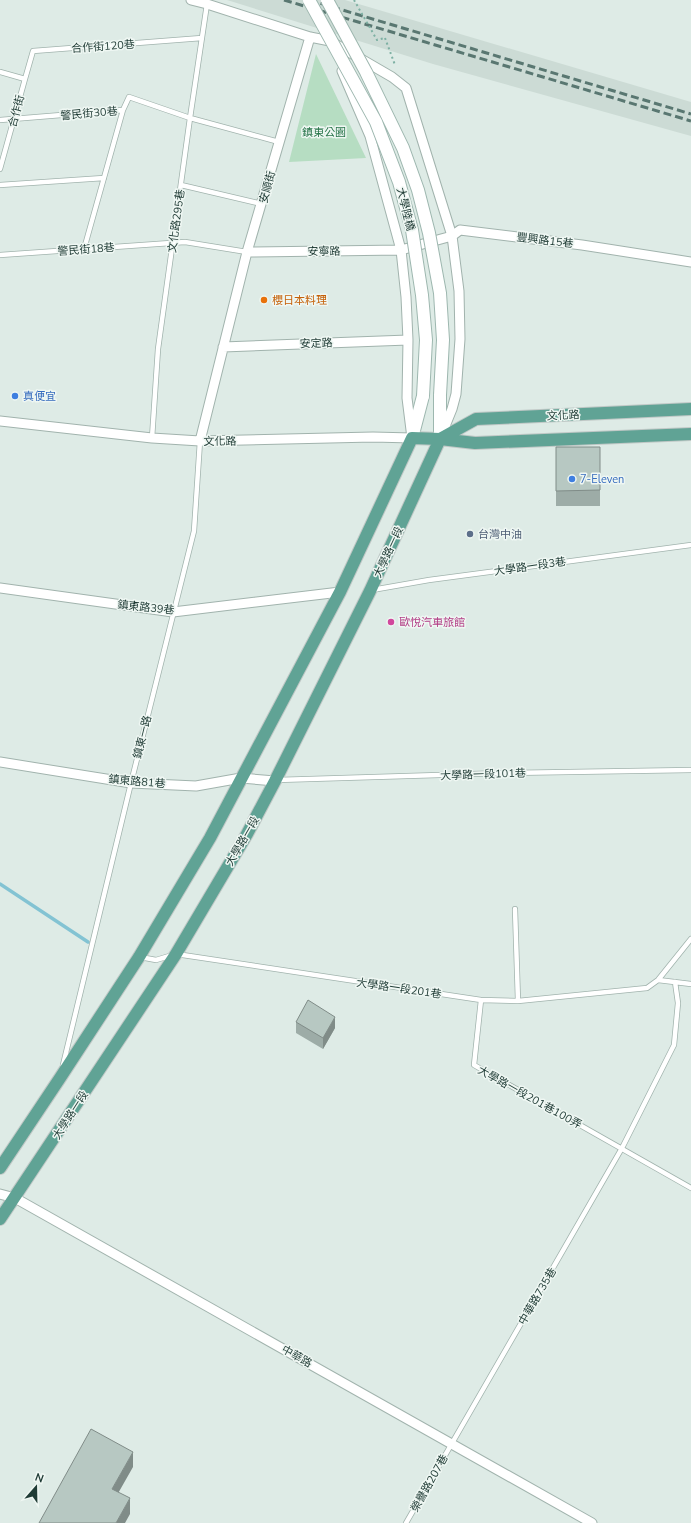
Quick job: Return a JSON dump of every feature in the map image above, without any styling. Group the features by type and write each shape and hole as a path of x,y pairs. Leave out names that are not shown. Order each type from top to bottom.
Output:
{"main road":[{"name":"文化路","path":"440,439 476,419 691,409"},
{"name":"文化路","path":"412,438 475,442 691,434"},
{"path":"0,1168 138,957 210,838 340,592 412,438"},
{"name":"大學路一段","path":"0,1219 176,954 247,834 370,591 440,439"}],"street":[{"path":"191,0 310,37 330,41 392,77 406,88 452,236 459,292 460,340 456,394 452,409 440,439"},
{"name":"大學陸橋","path":"308,0 376,122 399,182 412,230 422,295 426,340 423,396 412,438"},
{"name":"大學陸橋","path":"327,0 366,72 403,148 418,190 429,233 440,293 443,340 440,395 440,439"},
{"name":"安順街","path":"200,441 247,252 310,37"},
{"path":"330,41 370,136 401,250 406,297 408,340 407,398 412,438"},
{"name":"豐興路15巷","path":"401,250 452,236 460,230 582,245 691,262"},
{"name":"安寧路","path":"247,252 401,250"},
{"name":"安定路","path":"224,347 408,340"},
{"name":"文化路","path":"0,421 152,438 200,441 374,437 412,438"},
{"name":"鎮東路39巷","path":"0,588 173,612 340,592"},
{"name":"鎮東路81巷","path":"0,762 131,783 196,786 241,778 275,780"},
{"name":"中華路","path":"0,1194 15,1198 592,1523"}],"lane":[{"name":"文化路295巷","path":"152,438 158,349 207,4"},
{"name":"合作街120巷","path":"25,79 33,51 202,38"},
{"path":"0,72 25,79"},
{"name":"合作街","path":"0,169 25,79"},
{"name":"警民街30巷","path":"0,120 124,110 129,97 190,118"},
{"path":"84,249 124,110"},
{"path":"190,118 279,142"},
{"path":"0,185 104,178"},
{"path":"181,185 262,204"},
{"name":"警民街18巷","path":"0,255 185,242 247,252"},
{"name":"鎮東一路","path":"60,1078 131,783 194,531 200,441"},
{"name":"大學路一段3巷","path":"370,591 437,579 691,545"},
{"name":"大學路一段101巷","path":"275,780 504,772 691,770"},
{"path":"515,909 518,1001"},
{"path":"658,980 691,939"},
{"name":"大學路一段201巷","path":"138,957 156,960 176,954 481,1000 518,1001 647,988 658,980"},
{"path":"658,980 691,984"},
{"path":"622,1148 674,1045 678,1003 675,982"},
{"name":"大學路一段201巷100弄","path":"481,1000 474,1066 691,1188"},
{"name":"中華路735巷","path":"451,1443 622,1148"},
{"name":"榮譽路207巷","path":"406,1523 451,1443"}],"path":[{"path":"354,0 376,40 385,38 395,65"}],"shaded area":[{"path":"227,0 345,0 691,102 691,136 433,64"}],"green space":[{"name":"鎮東公園","path":"316,54 366,158 289,162"}],"building":[{"path":"556,447 600,447 600,490 556,491"},
{"path":"308,1000 335,1017 323,1038 296,1022"},
{"path":"91,1429 133,1452 112,1489 130,1498 116,1523 39,1523"}],"waterway":[{"path":"0,884 88,942"}],"railway":[{"path":"284,0 691,121"},
{"path":"309,0 691,114"}],"place":[{"name":"櫻日本料理","path":"264,300"},
{"name":"真便宜","path":"15,396"},
{"name":"7-Eleven","path":"572,479"},
{"name":"台灣中油","path":"470,534"},
{"name":"歐悅汽車旅館","path":"391,622"}]}
